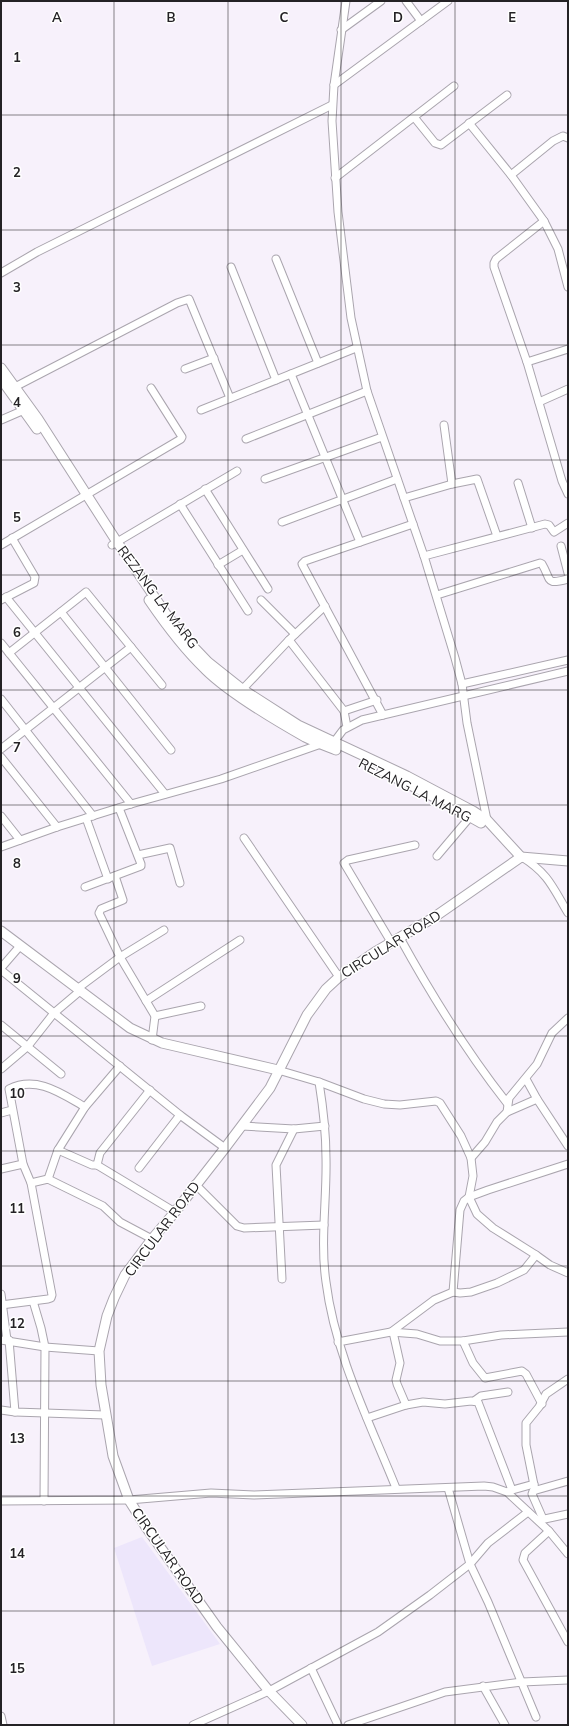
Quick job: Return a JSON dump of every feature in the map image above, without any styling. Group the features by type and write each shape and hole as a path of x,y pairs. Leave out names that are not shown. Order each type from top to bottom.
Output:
{"main road":[{"name":"REZANG LA MARG","path":"1,368 24,410 85,496"},
{"name":"REZANG LA MARG","path":"1,379 13,389 85,496 161,618 206,670 306,737 321,744 331,745"},
{"name":"REZANG LA MARG","path":"240,692 331,745 444,795 487,820 521,857"},
{"name":"REZANG LA MARG","path":"381,768 499,834"},
{"path":"521,857 568,861"},
{"name":"CIRCULAR ROAD","path":"302,1725 269,1691 217,1627 146,1527 129,1500 113,1456 100,1385 98,1351 107,1316 114,1298 126,1275 152,1239 175,1212 270,1088 307,1015 326,989 339,977 375,952 433,918 521,857"},
{"path":"1,931 130,1028 152,1040 278,1070"}],"street":[{"path":"341,30 380,1"},
{"path":"406,1 422,21"},
{"path":"334,85 448,1"},
{"path":"345,2 332,105 335,178 346,284 356,348 367,391 382,437 437,595 462,684 487,820"},
{"path":"335,178 454,86"},
{"path":"414,117 438,145 443,143 507,95"},
{"path":"1,274 44,249 332,105"},
{"path":"469,124 511,175 544,221 558,249 568,287"},
{"path":"511,175 553,141 567,136"},
{"path":"544,221 501,255 494,262 494,267 568,494"},
{"path":"276,258 318,363"},
{"path":"231,267 276,380"},
{"path":"13,389 186,299 189,299 230,398"},
{"path":"201,410 356,348"},
{"path":"526,362 568,350"},
{"path":"186,369 214,358"},
{"path":"291,374 326,456 360,542"},
{"path":"1,545 182,439 151,388"},
{"path":"539,402 568,389"},
{"path":"246,438 307,413 367,391"},
{"path":"1,420 24,410"},
{"path":"444,425 452,484"},
{"path":"265,479 382,437"},
{"path":"560,473 568,470"},
{"path":"114,544 237,471"},
{"path":"282,522 397,479"},
{"path":"404,498 475,479 479,481 497,536"},
{"path":"518,483 532,528"},
{"path":"206,489 268,589"},
{"path":"180,504 248,611"},
{"path":"383,715 377,700 302,567 302,562 413,524"},
{"path":"424,556 547,524 554,532 568,524"},
{"path":"12,538 36,580 34,583 4,599 34,633 165,794"},
{"path":"561,546 568,573"},
{"path":"218,565 243,550"},
{"path":"437,595 540,563 542,564 549,580 552,582 555,583 568,579"},
{"path":"9,653 86,592 162,686"},
{"path":"262,600 295,634"},
{"path":"240,692 289,640 325,606"},
{"path":"61,612 171,750"},
{"path":"289,640 344,712 348,727"},
{"path":"1,643 131,804"},
{"path":"1,749 131,646"},
{"path":"462,684 568,660"},
{"path":"331,745 348,727 362,720 568,671"},
{"path":"1,699 90,817 108,879"},
{"path":"344,712 377,700"},
{"path":"1,847 57,827 221,778 321,744"},
{"path":"1,757 57,827"},
{"path":"85,887 140,866 138,855 119,808"},
{"path":"1,816 20,840"},
{"path":"437,856 470,817"},
{"path":"244,838 339,977"},
{"path":"391,942 344,863 348,860 415,845"},
{"path":"138,855 170,848 180,883"},
{"path":"521,857 533,864 547,876 568,913"},
{"path":"115,876 123,900 101,909 99,913 120,957 155,1016 152,1040"},
{"path":"1,1069 28,1046 54,1013 78,990 120,957 164,930"},
{"path":"400,938 427,987 452,1027 507,1104"},
{"path":"146,1001 240,940"},
{"path":"20,946 1,969 180,1115 225,1148"},
{"path":"155,1016 201,1006"},
{"path":"507,1112 507,1104 511,1094 526,1079 544,1052 552,1033 568,1018"},
{"path":"1,1025 61,1074"},
{"path":"48,1179 58,1150 85,1107 120,1066"},
{"path":"278,1070 319,1082 364,1099 384,1104 400,1105 436,1101 440,1103 461,1136 471,1158 473,1176 469,1197 477,1214 493,1228 536,1256 550,1265 568,1273"},
{"path":"526,1079 537,1099 568,1146"},
{"path":"319,1082 325,1126 326,1157 324,1225 326,1282 338,1342 396,1488"},
{"path":"2,1305 48,1299 51,1298 52,1295 31,1183 23,1164 9,1089 30,1084 46,1086 85,1107"},
{"path":"97,1165 100,1153 150,1090"},
{"path":"471,1158 485,1142 497,1122 507,1112 537,1099"},
{"path":"1,1113 12,1110"},
{"path":"139,1168 180,1115"},
{"path":"242,1126 294,1129 325,1126"},
{"path":"282,1279 276,1165 294,1129"},
{"path":"58,1150 92,1165 97,1165 175,1212"},
{"path":"1,1169 23,1164"},
{"path":"452,1292 460,1210 464,1201 469,1197 488,1190 568,1164"},
{"path":"31,1183 48,1179 103,1206 120,1222 152,1239"},
{"path":"196,1184 237,1226 244,1228 324,1225"},
{"path":"392,1332 434,1300 452,1292 471,1292 496,1283 524,1270 536,1256"},
{"path":"1,1294 15,1412"},
{"path":"33,1301 41,1328 44,1347 44,1501"},
{"path":"338,1342 392,1332 417,1334 440,1341 463,1341 488,1336 568,1332"},
{"path":"392,1332 400,1363 396,1380 406,1405"},
{"path":"6,1340 44,1347 98,1351"},
{"path":"463,1341 473,1363 485,1378 522,1371 526,1374 542,1404"},
{"path":"540,1520 532,1494 534,1487 526,1446 526,1423 542,1404 550,1391 568,1379"},
{"path":"367,1418 406,1405 423,1402 445,1404 474,1401 481,1396 508,1392"},
{"path":"474,1401 479,1404 510,1491 528,1512 540,1520 568,1554"},
{"path":"1,1410 15,1412 105,1415"},
{"path":"1,1500 129,1500 211,1493 254,1495 396,1488 484,1486 510,1491 568,1481"},
{"path":"448,1488 470,1564 488,1602 536,1717"},
{"path":"193,1725 269,1691 378,1632 470,1564 488,1543 528,1512"},
{"path":"540,1520 568,1514"},
{"path":"549,1532 524,1553 523,1560 568,1642"},
{"path":"312,1668 338,1725"},
{"path":"348,1725 438,1694 483,1686 522,1682 568,1680"},
{"path":"483,1686 505,1725"},
{"path":"1,1716 3,1725"}],"shaded area":[{"path":"142,1537 220,1644 152,1666 114,1548"}]}
